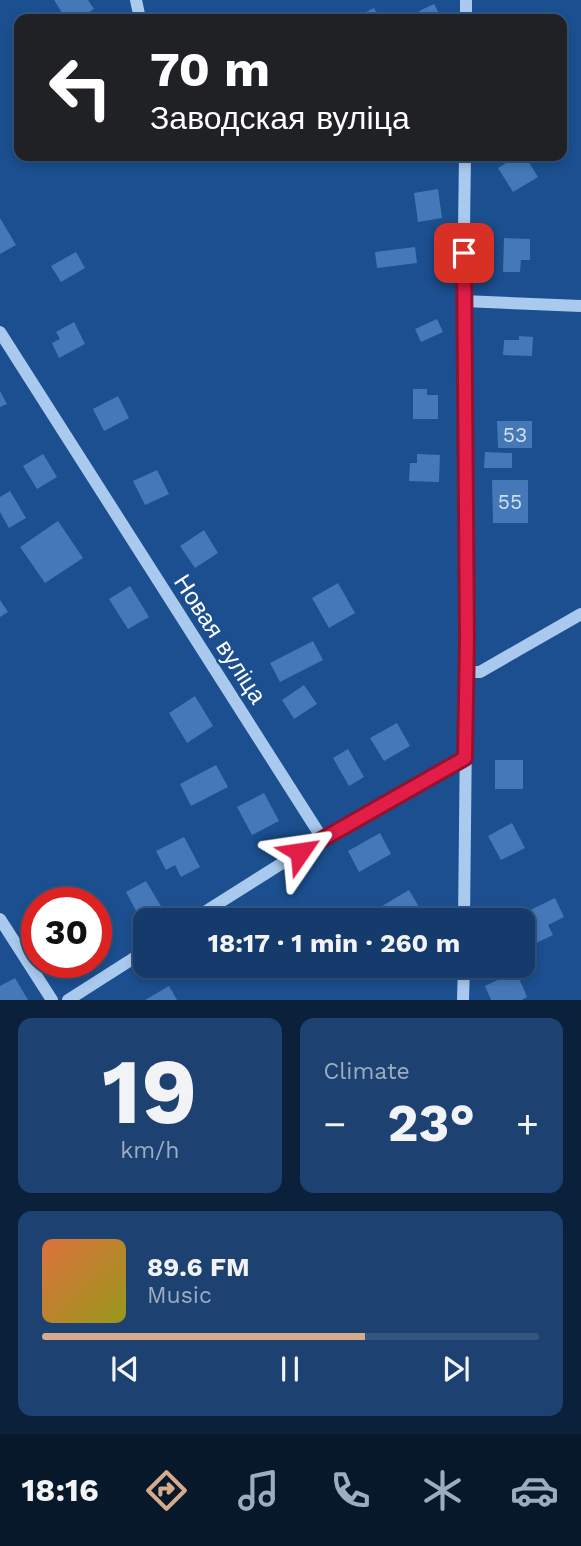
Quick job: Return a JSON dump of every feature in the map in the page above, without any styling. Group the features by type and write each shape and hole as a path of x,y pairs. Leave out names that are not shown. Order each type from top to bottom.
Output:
{"street":[{"path":"464,908 467,672 463,301 465,161"},
{"path":"463,301 581,306"},
{"name":"Новая вуліца","path":"0,332 322,838"},
{"path":"467,672 480,672 581,614"},
{"path":"211,908 322,838 465,758"},
{"path":"0,919 51,1000"},
{"path":"68,1000 133,959"},
{"path":"463,1000 464,978"}],"building":[{"path":"54,0 88,0 94,9 86,14 63,14"},
{"path":"434,4 439,14 420,14 419,11"},
{"path":"374,8 377,14 362,14"},
{"path":"509,161 528,161 538,177 513,192 498,168"},
{"path":"438,189 442,218 418,222 414,193"},
{"path":"0,218 16,245 0,254"},
{"path":"504,238 530,239 530,260 521,260 520,272 503,272"},
{"path":"415,247 417,263 377,268 375,252"},
{"path":"76,252 85,268 61,282 51,266"},
{"path":"437,319 443,332 421,342 415,329"},
{"path":"74,322 85,344 59,358 52,343 60,339 56,332"},
{"path":"519,336 533,337 532,356 503,355 504,340 519,340"},
{"path":"413,389 427,389 427,395 438,395 438,419 413,419"},
{"path":"0,391 7,404 0,407"},
{"path":"118,396 129,418 104,431 93,409"},
{"path":"497,421 532,421 532,448 498,448"},
{"path":"485,452 512,453 512,468 484,468"},
{"path":"43,454 57,477 37,489 23,466"},
{"path":"417,454 440,455 439,482 409,481 410,463 417,463"},
{"path":"157,470 169,494 145,505 133,481"},
{"path":"492,480 528,480 528,523 493,523"},
{"path":"10,491 26,518 9,528 0,512 0,497"},
{"path":"58,521 83,558 45,583 20,547"},
{"path":"204,530 218,553 195,568 180,546"},
{"path":"338,583 355,613 329,628 312,598"},
{"path":"130,586 149,617 128,629 109,599"},
{"path":"0,600 8,612 0,617"},
{"path":"313,641 323,660 280,682 270,663"},
{"path":"304,685 317,704 294,719 282,700"},
{"path":"195,696 213,726 187,743 169,713"},
{"path":"397,723 410,746 384,761 370,738"},
{"path":"348,749 364,777 349,786 333,758"},
{"path":"495,760 523,760 523,789 495,789"},
{"path":"216,765 228,787 191,806 180,784"},
{"path":"264,793 279,821 252,835 237,807"},
{"path":"512,823 525,848 501,860 488,836"},
{"path":"380,833 391,854 359,872 348,851"},
{"path":"184,837 200,867 181,877 175,865 166,870 156,851"},
{"path":"146,881 162,908 135,908 126,892"},
{"path":"409,890 420,908 383,908 382,906"},
{"path":"555,898 564,917 548,925 553,935 535,944 535,908"},
{"path":"15,978 28,1000 0,1000 0,986"},
{"path":"502,978 519,978 527,997 522,1000 491,1000 485,986"},
{"path":"169,986 177,1000 145,1000"}],"route":[{"path":"300,852 465,758 467,639 464,253"}]}
